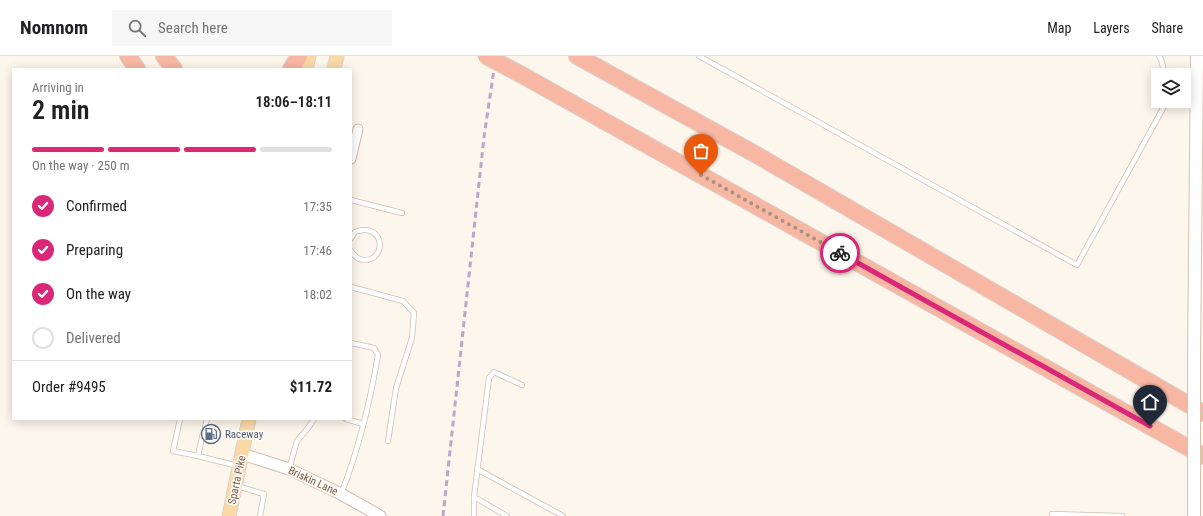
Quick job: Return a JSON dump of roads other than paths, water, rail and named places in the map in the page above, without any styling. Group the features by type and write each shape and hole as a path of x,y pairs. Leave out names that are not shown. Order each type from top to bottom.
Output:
{"highway":[{"path":"128,56 136,68"},
{"path":"164,56 173,68"},
{"path":"292,68 299,56"},
{"path":"486,56 1203,456"},
{"path":"576,56 762,158 1203,413"}],"main road":[{"path":"306,68 309,56"},
{"path":"334,68 337,56"},
{"path":"1194,516 1194,357 1199,79 1197,56"},
{"name":"Sparta Pike","path":"229,516 249,420"}],"street":[{"path":"352,155 358,129"},
{"name":"Briskin Lane","path":"241,460 288,469 341,494 380,516"}],"lane":[{"path":"699,56 1077,265 1163,108"},
{"path":"1158,56 1161,59 1163,68"},
{"path":"352,200 402,213"},
{"path":"352,236 355,232 368,230 378,237 380,245 377,254 369,260 359,259 355,257 352,252"},
{"path":"352,287 403,301 414,313 412,338 396,388 388,441"},
{"path":"341,494 350,470 363,424 378,355 374,348 352,343"},
{"path":"474,516 477,469 489,378 494,372 522,385"},
{"path":"180,420 173,451 198,456 241,460"},
{"path":"205,427 207,420"},
{"path":"288,469 297,441 313,420"},
{"path":"349,420 363,424"},
{"path":"198,456 203,433"},
{"path":"477,469 563,516"},
{"path":"236,485 264,494 260,516"},
{"path":"474,498 507,516"},
{"path":"1052,516 1052,514 1122,516"}],"railway":[{"path":"443,516 484,137 496,56"}],"place":[{"name":"Raceway","path":"211,434"}]}
